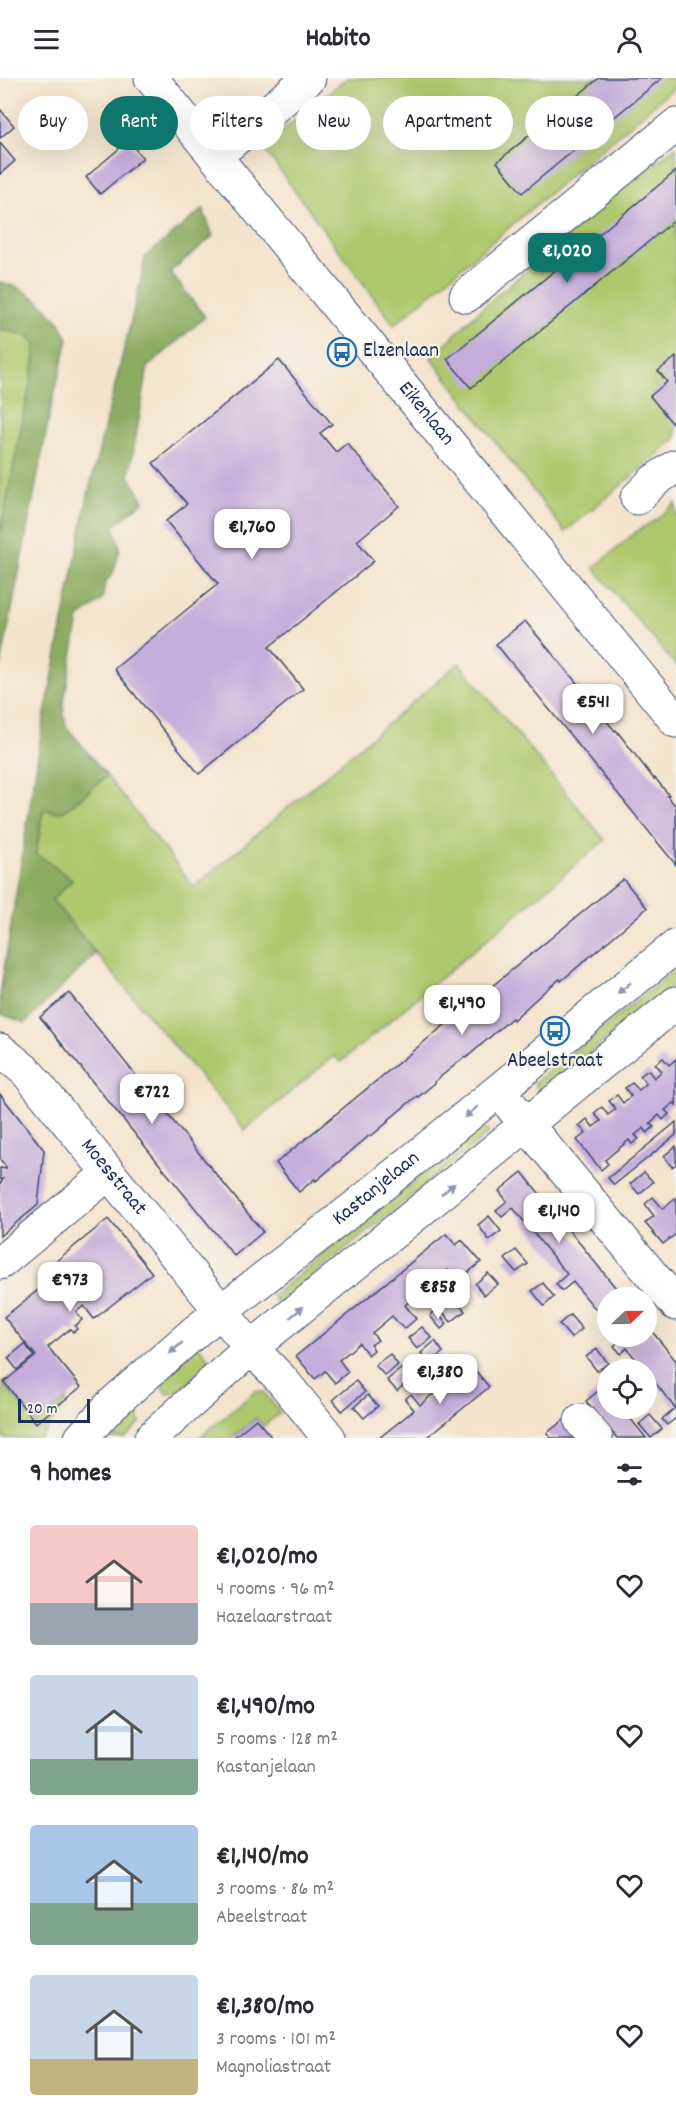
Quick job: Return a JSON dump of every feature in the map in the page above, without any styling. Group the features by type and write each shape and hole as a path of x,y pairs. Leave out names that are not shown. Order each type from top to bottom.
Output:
{"street":[{"name":"Eikenlaan","path":"151,78 676,721"},
{"path":"215,156 309,78"},
{"path":"466,296 676,125"},
{"path":"637,498 654,481 676,466"},
{"name":"Kastanjelaan","path":"81,1438 111,1405 221,1311 346,1215 676,946"},
{"path":"132,1386 160,1430 251,1348 676,1004"},
{"name":"Moesstraat","path":"0,1050 26,1071 251,1348 282,1380 329,1438"},
{"path":"499,1090 676,1304"},
{"path":"0,1263 109,1173"}],"green space":[{"path":"347,78 676,78 676,86 614,139 614,96 525,96 525,150 600,150 394,325 266,152 266,150 284,150 284,129 296,120 296,150 371,150 371,96 325,96"},
{"path":"676,147 676,439 565,532 431,358 480,310 626,185"},
{"path":"203,209 213,236 170,272 205,317 148,367 129,476 144,501 114,526 120,548 113,574 105,582 102,600 79,618 63,706 66,726 107,776 63,812 43,811 36,853 72,880 52,900 96,954 25,1023 1,1014 0,995 42,730 88,495 145,257"},
{"path":"0,282 17,287 38,300 60,323 68,339 51,407 0,670 0,534 36,344 28,336 0,329"},
{"path":"0,329 28,336 36,344 0,534"},
{"path":"676,503 676,666 594,568 637,531 657,519"},
{"path":"459,663 605,840 341,1062 334,1056 245,1130 51,900 72,879 36,854 43,811 63,812 107,776 194,887"},
{"path":"676,969 676,983 541,1092 534,1083"},
{"path":"483,1125 489,1133 278,1304 272,1296"},
{"path":"198,1345 212,1363 177,1393 168,1394 159,1382"},
{"path":"3,1383 36,1423 67,1398 40,1438 3,1438"},
{"path":"256,1391 264,1392 280,1413 263,1426 256,1418 232,1438 199,1438"},
{"path":"134,1412 139,1417 140,1423 125,1438 100,1438 126,1413"}],"building":[{"path":"599,78 662,78 614,117 614,96 577,96"},
{"path":"0,109 14,126 0,138"},
{"path":"525,139 525,150 574,150 522,193 497,162"},
{"path":"0,143 15,161 0,174"},
{"path":"118,150 136,150 143,158 100,194 86,177"},
{"path":"676,171 676,219 471,388 447,359"},
{"path":"676,357 676,428 650,396 667,382 658,371"},
{"path":"279,360 332,424 320,433 336,452 347,443 399,506 357,541 374,561 269,647 303,689 199,774 114,669 218,584 166,521 187,504 153,463"},
{"path":"525,621 676,806 676,865 496,644"},
{"path":"623,879 647,908 316,1181 315,1179 299,1192 276,1163"},
{"path":"69,993 263,1232 234,1256 40,1017"},
{"path":"663,1058 669,1065 676,1059 676,1105 674,1103 665,1110 669,1114 663,1120 659,1115 650,1123 654,1127 647,1133 644,1128 635,1135 639,1139 632,1144 629,1140 605,1160 608,1164 601,1170 577,1140 586,1133 579,1126 587,1119 593,1127 601,1121 594,1113 602,1107 608,1115 616,1109 609,1101 617,1095 623,1103 631,1096 625,1088 632,1083 639,1090 646,1084 640,1076 648,1070 654,1078 662,1071 655,1064"},
{"path":"0,1094 44,1150 38,1205 0,1236 0,1184 3,1179 0,1179 0,1168 6,1169 6,1167 0,1159"},
{"path":"676,1122 676,1135 614,1185 608,1178"},
{"path":"676,1146 676,1164 672,1167 664,1156"},
{"path":"522,1172 615,1287 597,1287 597,1311 573,1282 562,1291 556,1284 567,1274 513,1208 502,1217 496,1210 507,1201 499,1191"},
{"path":"644,1172 653,1182 639,1194 630,1184"},
{"path":"653,1197 663,1209 676,1198 676,1234 663,1244 645,1223 654,1216 645,1204"},
{"path":"489,1216 501,1231 489,1240 478,1225"},
{"path":"108,1219 152,1273 94,1319 84,1306 76,1312 82,1320 75,1326 77,1329 73,1332 70,1329 48,1347 81,1387 36,1423 4,1382 36,1356 4,1317 57,1275 50,1266"},
{"path":"446,1234 456,1245 462,1240 481,1262 457,1281 448,1270 431,1284 440,1294 423,1307 415,1297 405,1305 416,1319 404,1329 392,1316 372,1333 378,1340 371,1345 374,1350 368,1355 359,1343 339,1360 348,1372 335,1383 325,1371 315,1379 296,1356"},
{"path":"516,1250 528,1264 516,1272 505,1259"},
{"path":"488,1273 498,1284 484,1295 475,1284"},
{"path":"543,1283 554,1297 544,1306 532,1291"},
{"path":"456,1299 465,1311 451,1322 442,1311"},
{"path":"436,1310 447,1324 441,1329 430,1316"},
{"path":"570,1315 582,1329 571,1338 559,1324"},
{"path":"422,1327 432,1338 417,1349 408,1338"},
{"path":"657,1338 676,1361 676,1418 667,1425 662,1419 675,1408 657,1385 657,1359 636,1359 627,1348 621,1354 615,1347 657,1347"},
{"path":"435,1341 443,1352 429,1364 421,1353"},
{"path":"25,1344 34,1356 17,1370 8,1358"},
{"path":"597,1349 605,1359 597,1359 597,1371 586,1357"},
{"path":"390,1354 398,1365 385,1376 375,1365"},
{"path":"470,1364 489,1387 472,1401 426,1438 379,1438 414,1410 405,1399 411,1394 420,1405 446,1383 442,1378 448,1372 455,1367 459,1373"},
{"path":"402,1368 410,1379 397,1391 387,1380"},
{"path":"356,1381 365,1392 342,1411 333,1400"},
{"path":"597,1392 597,1414 586,1401"},
{"path":"368,1395 378,1406 364,1418 354,1407"},
{"path":"256,1419 272,1438 233,1438"},
{"path":"565,1419 580,1438 551,1438 547,1433"},
{"path":"601,1419 631,1419 646,1438 617,1438"},
{"path":"645,1419 653,1419 662,1429 651,1438 639,1424"}],"place":[{"name":"Elzenlaan","path":"342,352"},
{"name":"Abeelstraat","path":"555,1031"}]}
